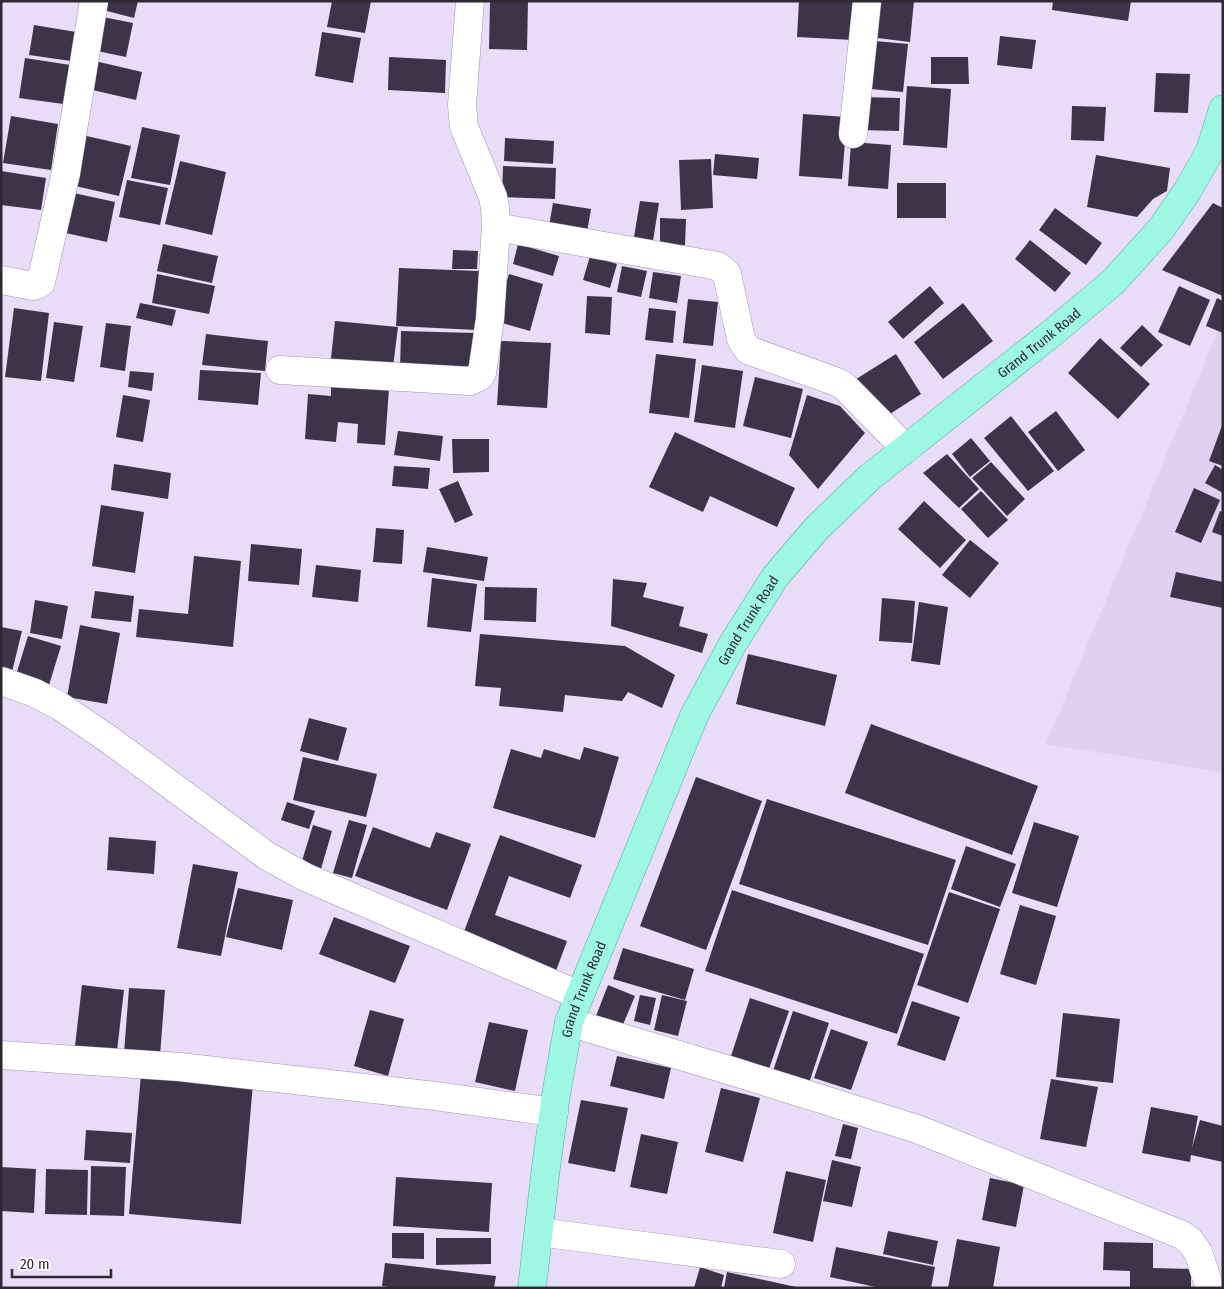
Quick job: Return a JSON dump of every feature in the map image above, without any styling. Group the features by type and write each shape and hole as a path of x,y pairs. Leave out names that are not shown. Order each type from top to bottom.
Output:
{"main road":[{"name":"Grand Trunk Road","path":"532,1288 546,1166 569,1022 694,716 732,645 775,576 817,528 870,477 1114,282 1161,229 1188,190 1210,151 1223,109"}],"street":[{"path":"1,280 33,286 41,282 66,173 94,1"},
{"path":"280,370 470,381 480,377 490,319 496,227 493,197 464,126 462,116 470,1"},
{"path":"853,134 867,1"},
{"path":"496,227 718,266 727,274 741,340 748,350 838,382 906,449"},
{"path":"1,682 35,694 58,705 107,738 267,856 286,867 314,881 579,995"},
{"path":"569,1022 917,1129 1182,1234 1198,1252 1210,1288"},
{"path":"1,1054 180,1067 435,1096 554,1112"},
{"path":"538,1232 781,1264"}],"shaded area":[{"path":"1223,319 1223,772 1046,744"}],"building":[{"path":"105,1 138,1 134,18 103,10"},
{"path":"332,1 371,1 365,33 327,27"},
{"path":"490,1 528,1 527,50 489,49"},
{"path":"799,1 856,1 853,40 797,37"},
{"path":"872,1 914,1 910,42 869,37"},
{"path":"1053,1 1131,1 1128,21 1052,10"},
{"path":"103,17 133,23 126,57 97,51"},
{"path":"34,25 82,33 78,62 29,55"},
{"path":"322,32 361,38 353,83 315,76"},
{"path":"1000,36 1036,40 1032,69 997,65"},
{"path":"864,40 908,44 903,92 860,88"},
{"path":"389,57 446,60 445,93 388,90"},
{"path":"931,57 968,57 969,84 931,84"},
{"path":"25,58 77,66 71,105 19,98"},
{"path":"95,61 142,72 136,100 88,89"},
{"path":"1156,73 1190,74 1188,113 1154,112"},
{"path":"907,86 951,89 947,148 903,145"},
{"path":"861,97 900,98 899,131 860,130"},
{"path":"1072,106 1106,107 1104,141 1071,140"},
{"path":"803,114 847,117 842,179 799,176"},
{"path":"11,116 58,124 51,170 3,163"},
{"path":"142,127 180,135 170,185 131,178"},
{"path":"82,135 131,146 119,196 71,185"},
{"path":"505,138 554,141 553,164 504,161"},
{"path":"851,142 891,145 888,189 848,186"},
{"path":"715,154 759,158 757,179 713,175"},
{"path":"1096,155 1170,168 1167,191 1153,199 1137,217 1087,207"},
{"path":"711,159 713,208 681,210 679,160"},
{"path":"180,161 226,172 212,235 165,224"},
{"path":"503,166 556,168 555,199 502,197"},
{"path":"1,171 46,178 41,210 1,205"},
{"path":"127,180 168,188 160,225 119,217"},
{"path":"897,183 946,183 946,218 897,218"},
{"path":"69,192 115,202 107,242 61,232"},
{"path":"640,201 659,203 653,241 634,237"},
{"path":"553,203 591,209 587,232 549,226"},
{"path":"1213,203 1223,208 1223,296 1162,270"},
{"path":"1055,208 1102,243 1086,265 1039,230"},
{"path":"660,218 686,219 685,245 660,245"},
{"path":"1030,240 1071,273 1055,292 1015,259"},
{"path":"163,244 218,256 212,283 157,271"},
{"path":"518,244 559,256 553,276 513,264"},
{"path":"453,250 478,251 477,269 452,269"},
{"path":"590,256 617,264 610,288 583,280"},
{"path":"622,266 647,271 641,297 617,292"},
{"path":"399,268 479,271 476,330 396,326"},
{"path":"653,272 681,276 677,303 649,298"},
{"path":"157,274 215,286 209,314 152,303"},
{"path":"509,274 543,284 530,331 495,321"},
{"path":"930,286 944,303 903,339 888,322"},
{"path":"1179,286 1210,300 1190,346 1158,332"},
{"path":"587,296 612,297 610,335 585,333"},
{"path":"1217,298 1223,301 1223,333 1206,326"},
{"path":"688,299 718,302 713,346 683,343"},
{"path":"140,303 176,310 172,326 136,318"},
{"path":"963,303 993,341 943,379 914,342"},
{"path":"14,308 49,313 41,381 5,377"},
{"path":"649,308 676,311 673,343 645,340"},
{"path":"335,321 398,327 392,375 330,367"},
{"path":"54,322 83,326 74,382 46,378"},
{"path":"106,323 131,326 125,371 100,367"},
{"path":"1142,325 1163,345 1141,367 1120,348"},
{"path":"401,331 475,333 474,372 400,370"},
{"path":"206,334 268,341 265,371 202,365"},
{"path":"1100,338 1150,384 1118,419 1068,373"},
{"path":"501,341 551,343 547,408 497,405"},
{"path":"656,354 696,359 689,418 649,413"},
{"path":"896,354 921,394 879,421 853,381"},
{"path":"702,365 743,371 735,428 694,422"},
{"path":"200,370 261,373 258,405 198,400"},
{"path":"130,371 154,373 152,391 128,387"},
{"path":"755,377 803,389 791,438 743,426"},
{"path":"331,384 389,388 385,445 357,443 358,424 338,422 336,442 305,439 308,394 331,396"},
{"path":"123,395 150,400 143,442 116,437"},
{"path":"807,395 840,406 865,433 818,489 789,455"},
{"path":"1056,411 1085,450 1058,471 1028,432"},
{"path":"1011,416 1054,471 1028,491 984,438"},
{"path":"1223,423 1223,466 1209,461"},
{"path":"398,431 443,436 440,461 394,455"},
{"path":"675,432 795,488 777,527 710,496 703,512 649,487"},
{"path":"971,438 990,461 970,477 952,454"},
{"path":"452,439 489,439 489,472 453,473"},
{"path":"947,454 979,489 959,508 923,473"},
{"path":"991,462 1025,499 1007,516 972,478"},
{"path":"114,464 171,473 168,499 111,490"},
{"path":"1215,465 1223,470 1223,493 1205,483"},
{"path":"394,466 430,468 428,489 392,486"},
{"path":"458,481 473,515 455,523 439,489"},
{"path":"1194,488 1220,500 1201,543 1175,532"},
{"path":"981,491 1008,520 988,538 961,509"},
{"path":"924,501 966,540 940,568 898,529"},
{"path":"101,505 144,512 135,573 92,566"},
{"path":"1220,511 1223,512 1223,536 1212,532"},
{"path":"376,528 404,530 402,564 373,562"},
{"path":"970,540 999,563 970,598 942,575"},
{"path":"251,544 302,549 299,585 248,581"},
{"path":"427,547 488,557 484,581 423,572"},
{"path":"194,556 241,561 233,647 136,637 139,609 188,614"},
{"path":"316,565 361,570 358,602 312,597"},
{"path":"1176,572 1223,582 1223,608 1170,597"},
{"path":"432,578 477,584 471,632 427,627"},
{"path":"613,579 647,583 643,597 684,607 679,626 708,634 702,653 611,626"},
{"path":"485,587 537,588 536,622 484,620"},
{"path":"95,591 134,596 131,622 91,618"},
{"path":"882,598 915,601 912,643 879,641"},
{"path":"35,600 68,606 62,639 30,633"},
{"path":"919,602 948,607 940,665 911,661"},
{"path":"80,625 120,633 107,704 67,697"},
{"path":"1,627 22,631 11,676 1,674"},
{"path":"480,634 625,646 675,675 662,708 628,692 622,701 565,695 563,712 499,706 501,688 475,686"},
{"path":"28,636 61,646 49,685 16,675"},
{"path":"748,654 837,675 825,726 736,704"},
{"path":"309,718 347,728 338,761 300,751"},
{"path":"871,724 1038,786 1012,855 845,793"},
{"path":"584,747 619,757 595,838 493,808 511,749 541,758 544,749 580,760"},
{"path":"303,757 377,774 366,817 293,800"},
{"path":"696,777 762,801 706,950 640,926"},
{"path":"767,799 956,860 928,945 739,884"},
{"path":"287,802 315,811 309,829 281,820"},
{"path":"349,820 367,825 352,878 333,873"},
{"path":"1034,822 1079,836 1057,907 1012,893"},
{"path":"313,825 332,831 321,869 301,864"},
{"path":"373,827 430,848 436,832 471,844 447,910 355,876"},
{"path":"500,835 582,865 570,898 509,876 495,915 567,941 556,971 462,937"},
{"path":"109,837 156,841 154,874 107,870"},
{"path":"966,846 1016,864 1000,907 951,889"},
{"path":"193,864 238,872 221,956 177,948"},
{"path":"238,888 293,900 282,950 226,937"},
{"path":"732,890 924,954 897,1034 705,971"},
{"path":"949,892 1000,909 968,1003 917,985"},
{"path":"1020,905 1056,916 1036,985 1000,974"},
{"path":"334,917 410,946 395,983 319,954"},
{"path":"623,948 694,969 685,1000 613,979"},
{"path":"82,985 124,990 117,1051 75,1046"},
{"path":"608,985 635,996 622,1027 596,1016"},
{"path":"129,988 165,990 160,1056 124,1053"},
{"path":"640,995 656,998 650,1025 634,1021"},
{"path":"662,995 687,1001 678,1036 654,1030"},
{"path":"750,998 789,1011 769,1069 731,1056"},
{"path":"912,1001 960,1017 945,1061 897,1045"},
{"path":"370,1010 404,1019 388,1076 354,1066"},
{"path":"793,1011 829,1023 808,1086 772,1074"},
{"path":"1063,1013 1120,1019 1113,1083 1056,1077"},
{"path":"489,1022 528,1030 515,1091 475,1082"},
{"path":"831,1029 868,1042 851,1090 814,1078"},
{"path":"617,1056 671,1068 664,1099 610,1086"},
{"path":"141,1074 253,1083 241,1224 129,1214"},
{"path":"1051,1079 1098,1087 1086,1147 1040,1139"},
{"path":"721,1088 760,1098 743,1162 705,1152"},
{"path":"581,1100 628,1108 615,1172 568,1163"},
{"path":"1151,1107 1198,1116 1192,1148 1200,1120 1223,1126 1223,1162 1191,1155 1190,1162 1142,1153"},
{"path":"843,1124 858,1128 851,1159 835,1156"},
{"path":"86,1130 132,1133 130,1163 84,1160"},
{"path":"641,1134 678,1142 667,1194 630,1187"},
{"path":"832,1160 861,1167 852,1207 823,1201"},
{"path":"91,1166 126,1167 124,1216 90,1215"},
{"path":"1,1167 36,1169 34,1213 1,1211"},
{"path":"46,1169 88,1170 87,1215 45,1214"},
{"path":"786,1171 826,1180 813,1242 773,1233"},
{"path":"396,1177 492,1183 489,1232 393,1226"},
{"path":"990,1178 1024,1185 1016,1227 982,1220"},
{"path":"888,1231 938,1241 933,1265 883,1254"},
{"path":"392,1233 424,1233 424,1259 392,1258"},
{"path":"436,1238 491,1238 491,1264 436,1265"},
{"path":"957,1239 1000,1247 993,1288 948,1288"},
{"path":"1104,1242 1153,1243 1153,1268 1191,1269 1191,1288 1130,1288 1130,1271 1103,1270"},
{"path":"836,1247 935,1267 931,1288 880,1288 830,1277"},
{"path":"385,1263 496,1276 494,1288 395,1288 382,1286"},
{"path":"700,1267 724,1275 721,1288 694,1288"},
{"path":"727,1272 796,1287 796,1288 724,1288"}]}
